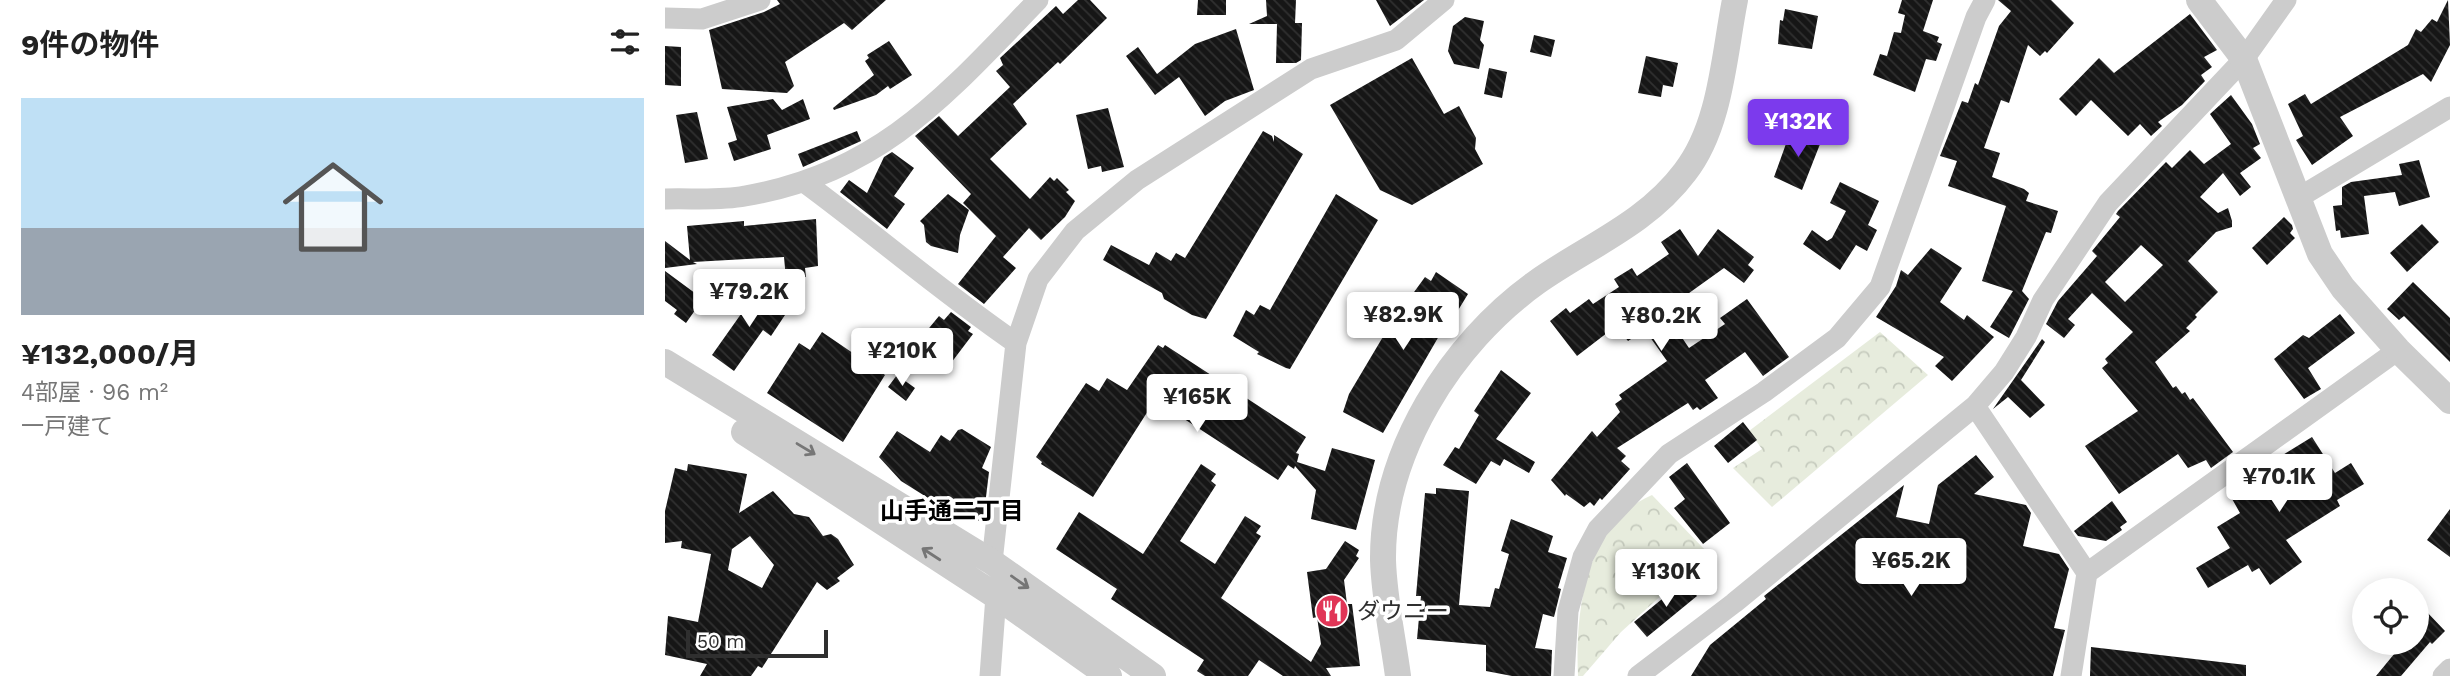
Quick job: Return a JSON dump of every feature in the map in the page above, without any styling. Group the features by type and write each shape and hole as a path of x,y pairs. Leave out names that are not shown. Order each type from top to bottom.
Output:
{"street":[{"path":"665,18 702,19 761,0"},
{"path":"665,199 743,197 804,182 885,144 940,102 1038,0"},
{"path":"992,562 1016,343 1038,279 1075,231 1127,189 1311,69 1396,40 1444,0"},
{"path":"1398,676 1383,561 1387,508 1401,460 1426,410 1477,333 1504,307 1538,281 1625,228 1660,201 1686,171 1702,144 1712,115 1735,0"},
{"path":"1564,676 1568,611 1583,557 1598,529 1669,454 1764,392 1837,338 1880,287 1896,250 1976,16 1985,0"},
{"path":"2199,0 2244,59 2320,254 2343,288 2398,350 2450,401"},
{"path":"1638,676 1734,603 1975,406 2004,372 2043,300 2108,202 2244,59 2286,0"},
{"path":"2298,198 2450,107"},
{"path":"804,182 884,240 950,298 1016,343"},
{"path":"2087,573 2398,350"},
{"path":"665,362 992,562 1153,676"},
{"path":"665,383 996,596 1109,676"},
{"path":"1975,406 2087,573 2071,676"},
{"path":"990,676 996,596"},
{"path":"2443,676 2450,669"}],"green space":[{"path":"1880,332 1928,375 1772,507 1733,468 1762,449 1749,431"},
{"path":"1652,495 1708,553 1621,632 1583,676 1578,676 1582,598 1598,548 1612,526 1629,508"}],"building":[{"path":"777,0 886,0 852,30 844,23 785,62 794,86 787,93 722,89 709,30 764,12 780,4"},
{"path":"1078,0 1090,0 1107,18 1060,64 1058,62 1013,104 1027,124 990,159 1030,199 1050,177 1054,181 1057,178 1075,201 1065,217 1041,240 1029,228 1003,257 1016,268 984,304 958,284 996,236 963,203 971,194 915,136 939,116 958,136 1010,87 996,71 1003,65 1000,58 1056,6 1063,14"},
{"path":"1198,0 1226,0 1226,15 1197,15"},
{"path":"1266,0 1296,0 1295,23 1302,23 1301,60 1296,63 1276,63 1277,24 1249,24 1267,16"},
{"path":"1376,0 1424,0 1390,26"},
{"path":"1902,0 1933,0 1923,31 1939,37 1937,42 1942,44 1936,61 1926,59 1915,92 1873,75 1880,54 1887,56 1894,32 1901,33 1905,15 1898,13"},
{"path":"1998,0 2051,0 2074,23 2047,53 2045,51 2040,56 2028,45 2009,103 2001,100 1984,148 2000,153 1992,177 2024,189 2029,193 2026,201 2058,211 2051,233 2046,232 2022,291 2029,299 2009,338 1990,327 2013,291 1982,281 2006,206 1948,186 1957,161 1940,156 1962,101 1968,103 1975,83 1978,85 1999,26 2011,11"},
{"path":"2448,0 2450,45 2431,82 2423,74 2340,117 2353,136 2312,165 2296,140 2303,136 2288,104 2305,94 2311,104 2408,45 2416,29 2421,32 2432,19 2437,22"},
{"path":"1785,9 1818,16 1812,49 1778,44 1780,20 1783,21"},
{"path":"2190,14 2217,50 2204,57 2212,67 2201,75 2205,81 2182,105 2158,122 2162,126 2151,136 2140,124 2128,136 2091,100 2076,116 2059,99 2099,58 2114,73"},
{"path":"1465,17 1484,21 1480,40 1484,45 1479,69 1454,64 1448,51 1453,26"},
{"path":"1236,29 1254,90 1225,101 1205,116 1179,77 1155,95 1126,56 1138,47 1157,74 1195,44"},
{"path":"1534,35 1555,40 1551,57 1530,52"},
{"path":"889,41 912,75 890,89 888,86 876,95 834,110 833,108 874,75 865,61 869,58 867,55"},
{"path":"665,46 681,47 681,86 665,85"},
{"path":"1646,56 1678,63 1673,87 1663,85 1661,97 1638,93"},
{"path":"1412,58 1444,114 1459,106 1476,138 1475,149 1483,164 1412,205 1380,190 1330,105"},
{"path":"1489,68 1507,72 1502,98 1484,94"},
{"path":"2231,95 2252,124 2260,144 2253,148 2261,158 2240,173 2251,187 2240,196 2223,173 2200,197 2218,213 2228,208 2232,221 2232,227 2216,232 2188,261 2218,292 2195,315 2197,317 2186,328 2190,331 2155,362 2173,388 2176,386 2182,394 2185,392 2190,400 2193,398 2233,452 2211,468 2206,460 2188,468 2178,454 2119,494 2085,446 2138,411 2102,368 2108,363 2105,359 2133,332 2092,293 2068,319 2075,325 2064,338 2046,324 2058,301 2097,256 2092,251 2120,217 2116,214 2118,211 2166,162 2172,168 2190,150 2204,164 2231,144 2210,114","holes":["2141,245 2163,265 2125,302 2105,282"]},
{"path":"773,99 782,110 803,99 810,119 767,135 771,149 734,161 728,143 737,140 727,107"},
{"path":"1108,108 1124,167 1102,172 1101,166 1088,169 1076,115"},
{"path":"697,112 708,159 685,163 676,115"},
{"path":"1796,130 1822,139 1802,190 1774,177 1787,141 1792,142"},
{"path":"857,131 861,141 803,167 798,154"},
{"path":"1263,131 1272,136 1274,142 1274,135 1303,154 1206,319 1192,315 1164,299 1162,293 1103,260 1111,245 1149,265 1156,252 1171,261 1176,253 1185,258"},
{"path":"892,152 914,168 894,196 905,204 887,229 840,192 849,180 867,193 884,157"},
{"path":"2419,160 2430,197 2399,206 2395,192 2364,196 2369,234 2341,238 2340,230 2336,231 2333,206 2342,205 2342,187 2351,182 2402,175 2399,164"},
{"path":"1840,182 1879,201 1868,225 1877,230 1867,251 1856,245 1840,270 1803,244 1812,230 1827,241 1832,238 1846,211 1830,203"},
{"path":"948,194 969,210 960,235 958,253 931,246 926,242 924,225 920,221"},
{"path":"1336,194 1378,220 1290,369 1286,368 1257,354 1259,352 1233,336 1246,310 1254,315 1260,305 1270,310"},
{"path":"2284,217 2292,225 2290,233 2295,238 2267,265 2252,248"},
{"path":"816,219 818,266 805,268 806,277 786,279 784,257 693,262 697,264 665,268 665,241 690,260 687,226 744,221 744,226"},
{"path":"2422,224 2439,242 2407,272 2390,253"},
{"path":"1680,229 1698,256 1718,229 1754,257 1748,265 1754,270 1744,283 1724,268 1664,311 1689,348 1725,324 1720,318 1747,299 1789,357 1763,376 1745,352 1705,380 1718,398 1700,410 1697,407 1693,410 1688,403 1617,448 1626,456 1621,461 1630,469 1602,500 1600,498 1594,506 1590,502 1584,507 1566,494 1565,496 1551,480 1592,431 1597,437 1620,412 1615,404 1622,399 1619,395 1667,361 1645,330 1628,341 1616,326 1577,356 1550,321 1566,308 1570,313 1589,299 1593,304 1619,287 1614,279 1632,268 1637,276 1669,254 1661,242"},
{"path":"1931,248 1962,268 1940,302 1964,320 1967,315 1994,337 1952,381 1935,366 1944,357 1876,317 1896,286 1901,270 1908,275"},
{"path":"665,271 703,299 686,323 674,314 677,310 665,301"},
{"path":"1436,272 1468,294 1446,330 1443,329 1383,433 1343,412 1349,394 1406,298 1409,299 1425,277 1431,281"},
{"path":"2413,282 2450,318 2450,362 2404,316 2399,320 2387,309"},
{"path":"753,289 787,312 771,336 763,330 734,371 712,355 741,314 737,312"},
{"path":"951,312 971,327 968,331 973,334 948,367 930,353 937,343 925,333 939,316 944,320"},
{"path":"2340,314 2355,333 2308,368 2321,389 2304,399 2274,359 2303,335 2309,338"},
{"path":"822,332 885,375 843,442 767,393 799,343 810,350"},
{"path":"2042,339 2045,342 2021,380 2045,405 2030,418 2008,397 1993,409"},
{"path":"1158,345 1163,348 1165,345 1306,437 1296,453 1299,454 1297,462 1325,471 1332,448 1375,460 1356,530 1311,519 1316,490 1295,466 1294,469 1288,465 1278,480 1155,400 1093,497 1041,464 1036,457 1086,383 1099,391 1107,378 1127,390"},
{"path":"1501,370 1531,393 1496,439 1535,462 1529,473 1504,459 1500,466 1491,461 1476,484 1443,465 1455,447 1459,449 1479,415 1474,411"},
{"path":"897,375 915,388 906,401 888,387"},
{"path":"1743,422 1757,440 1728,463 1714,446"},
{"path":"962,429 991,447 982,468 989,472 983,522 952,513 901,481 879,457 897,431 930,452 941,435 950,441 958,430"},
{"path":"2312,437 2335,473 2351,463 2364,484 2337,500 2340,506 2286,540 2302,562 2270,585 2259,568 2252,572 2248,565 2208,588 2196,568 2230,548 2217,527 2240,513 2231,497 2285,463 2281,456"},
{"path":"1976,455 1994,477 1974,494 2026,505 2031,513 2023,546 2059,554 2069,569 2054,628 2065,630 2053,676 1691,676 1710,645 1766,599 1764,596 1904,485 1896,517 1929,524 1938,485"},
{"path":"1687,463 1730,523 1703,544 1674,508 1685,499 1669,477"},
{"path":"688,464 747,474 739,513 773,491 794,514 809,517 823,536 831,534 838,539 854,565 837,578 840,581 827,590 817,582 762,668 758,666 751,676 700,676 707,664 665,655 668,616 698,622 711,554 681,548 682,541 665,543 665,511 675,468 687,471","holes":["750,536 774,565 762,588 728,570 732,549"]},
{"path":"1201,464 1216,474 1211,481 1216,485 1180,541 1215,564 1245,516 1261,526 1256,533 1261,536 1221,598 1311,662 1321,644 1317,617 1313,618 1307,572 1326,569 1345,541 1359,550 1356,556 1359,558 1344,580 1347,604 1352,604 1360,666 1326,668 1331,676 1283,676 1259,660 1248,676 1205,676 1197,671 1204,660 1111,599 1117,589 1056,549 1079,512 1143,554"},
{"path":"1436,488 1469,491 1459,605 1490,607 1495,588 1499,589 1509,554 1501,551 1511,519 1553,536 1548,552 1567,558 1558,588 1561,589 1554,617 1543,614 1535,648 1552,650 1551,676 1512,676 1486,671 1486,645 1417,639 1421,596 1416,596 1425,493 1436,494"},
{"path":"2112,501 2127,522 2120,527 2122,530 2106,541 2078,536 2074,531"},
{"path":"2450,509 2450,557 2427,540"},
{"path":"1684,581 1697,596 1647,637 1634,622"},
{"path":"2429,614 2445,631 2432,644"},
{"path":"2091,647 2246,665 2246,676 2090,676"},
{"path":"2393,655 2419,655 2401,676 2376,676"}],"place":[{"name":"ダウニー","path":"1332,611"}],"district":[{"name":"山手通二丁目","path":"952,511"}]}
